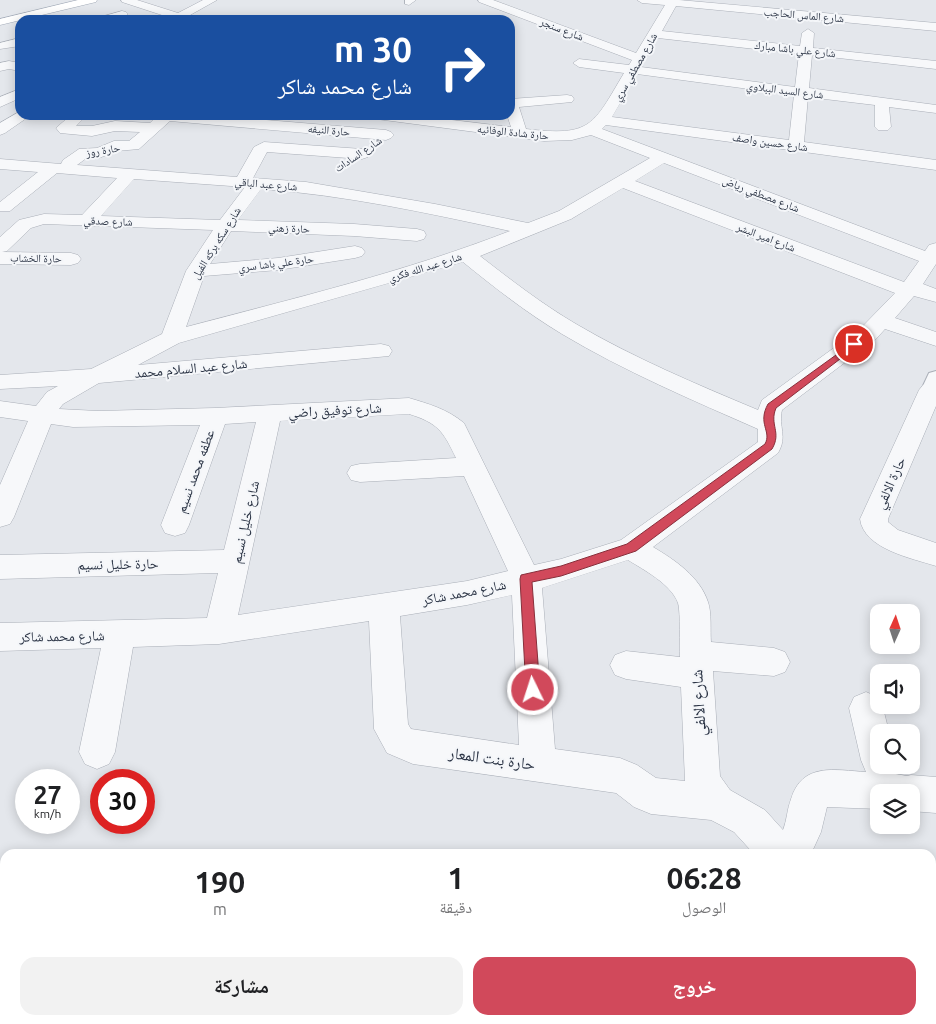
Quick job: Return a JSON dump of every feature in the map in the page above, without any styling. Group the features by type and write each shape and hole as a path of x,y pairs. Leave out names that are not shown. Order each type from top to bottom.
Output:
{"main road":[{"path":"0,16 73,0"},
{"path":"40,15 92,0"},
{"path":"0,22 15,20"}],"street":[{"path":"126,0 165,15"},
{"path":"183,15 212,0"},
{"name":"شارع سنجر","path":"484,0 637,65"},
{"name":"شارع الماس الحاجب","path":"642,0 936,27"},
{"path":"796,146 811,0"},
{"name":"شارع مصطفي سري","path":"598,125 637,65 673,2"},
{"name":"شارع علي باشا مبارك","path":"654,34 936,65"},
{"path":"3,46 15,43"},
{"path":"579,63 637,65"},
{"name":"شارع السيد الببلاوي","path":"637,65 802,92 936,108"},
{"path":"0,67 15,66"},
{"path":"0,103 15,96"},
{"path":"515,103 567,99"},
{"path":"550,100 566,131 572,135"},
{"path":"882,102 883,127"},
{"path":"515,117 520,134"},
{"path":"0,130 16,120"},
{"name":"حارة النيفه","path":"74,120 64,128 65,130 92,131 148,120"},
{"path":"106,127 115,120"},
{"name":"حارة روز","path":"4,207 58,168 83,153 102,152 114,146 134,146 158,120"},
{"path":"186,131 198,120"},
{"name":"حارة النيفه","path":"221,120 386,134"},
{"path":"288,148 311,120"},
{"name":"شارع السادات","path":"306,187 362,154 402,120"},
{"name":"حارة شادة الوفائيه","path":"425,120 544,136 572,135 598,125"},
{"name":"شارع حسين واصف","path":"598,125 796,146 936,165"},
{"name":"شارع مصطفي رياض","path":"598,125 663,157 933,254"},
{"name":"شارع سكه بركه الفيل","path":"171,338 196,271 250,182 262,148 269,146 288,148"},
{"path":"87,220 152,148"},
{"path":"288,148 362,154"},
{"name":"شارع عبد الله فكري","path":"171,338 424,269 466,255 565,215 663,157"},
{"name":"شارع عبد الباقي","path":"0,164 306,187 435,209 528,229"},
{"name":"شارع امير البشر","path":"623,182 919,291"},
{"path":"364,198 356,217 354,230 355,252 372,282"},
{"name":"شارع صدقي","path":"0,247 25,224 37,220 87,220 225,226"},
{"name":"حارة زهني","path":"225,226 354,230 417,235"},
{"path":"0,228 19,229"},
{"name":"حارة علي باشا سري","path":"196,271 278,264 355,252"},
{"name":"شارع محمد شاكر","path":"0,637 219,631 467,593 571,568 632,548 768,447 772,440 772,432 768,424 768,414 771,406 868,334 919,291 933,254"},
{"path":"466,255 517,295 584,338 668,381 768,424"},
{"name":"حارة الخشاب","path":"0,258 71,259"},
{"path":"882,321 936,339"},
{"path":"0,517 43,414 55,398 93,376 130,360 171,338"},
{"name":"شارع عبد السلام محمد","path":"0,382 93,376 382,351"},
{"name":"حارة الالفي","path":"934,386 874,519 874,524 888,538 936,555"},
{"name":"شارع توفيق راضي","path":"0,409 72,419 215,416 409,406 427,410 444,418 456,429 526,579"},
{"name":"شارع خليل نسيم","path":"219,631 270,413"},
{"name":"عطفه محمد نسيم","path":"176,525 215,416"},
{"path":"360,473 473,466"},
{"name":"شارع الالفي","path":"632,548 675,576 686,588 693,602 702,779 707,791 716,802 728,810 741,815 756,826 773,849"},
{"name":"حارة خليل نسيم","path":"0,567 236,562"},
{"path":"526,579 538,765"},
{"name":"حارة بنت المعار","path":"384,607 391,729 398,741 413,747 620,776 628,779 645,794 651,796 716,802"},
{"path":"97,752 120,635"},
{"path":"626,665 774,662"},
{"path":"866,708 891,780"},
{"path":"790,849 794,846 802,832 809,799 818,789 891,780 936,795"}],"route":[{"path":"533,690 526,579 561,571 632,548 768,447 772,440 772,432 768,424 768,414 771,406 854,344"}]}
